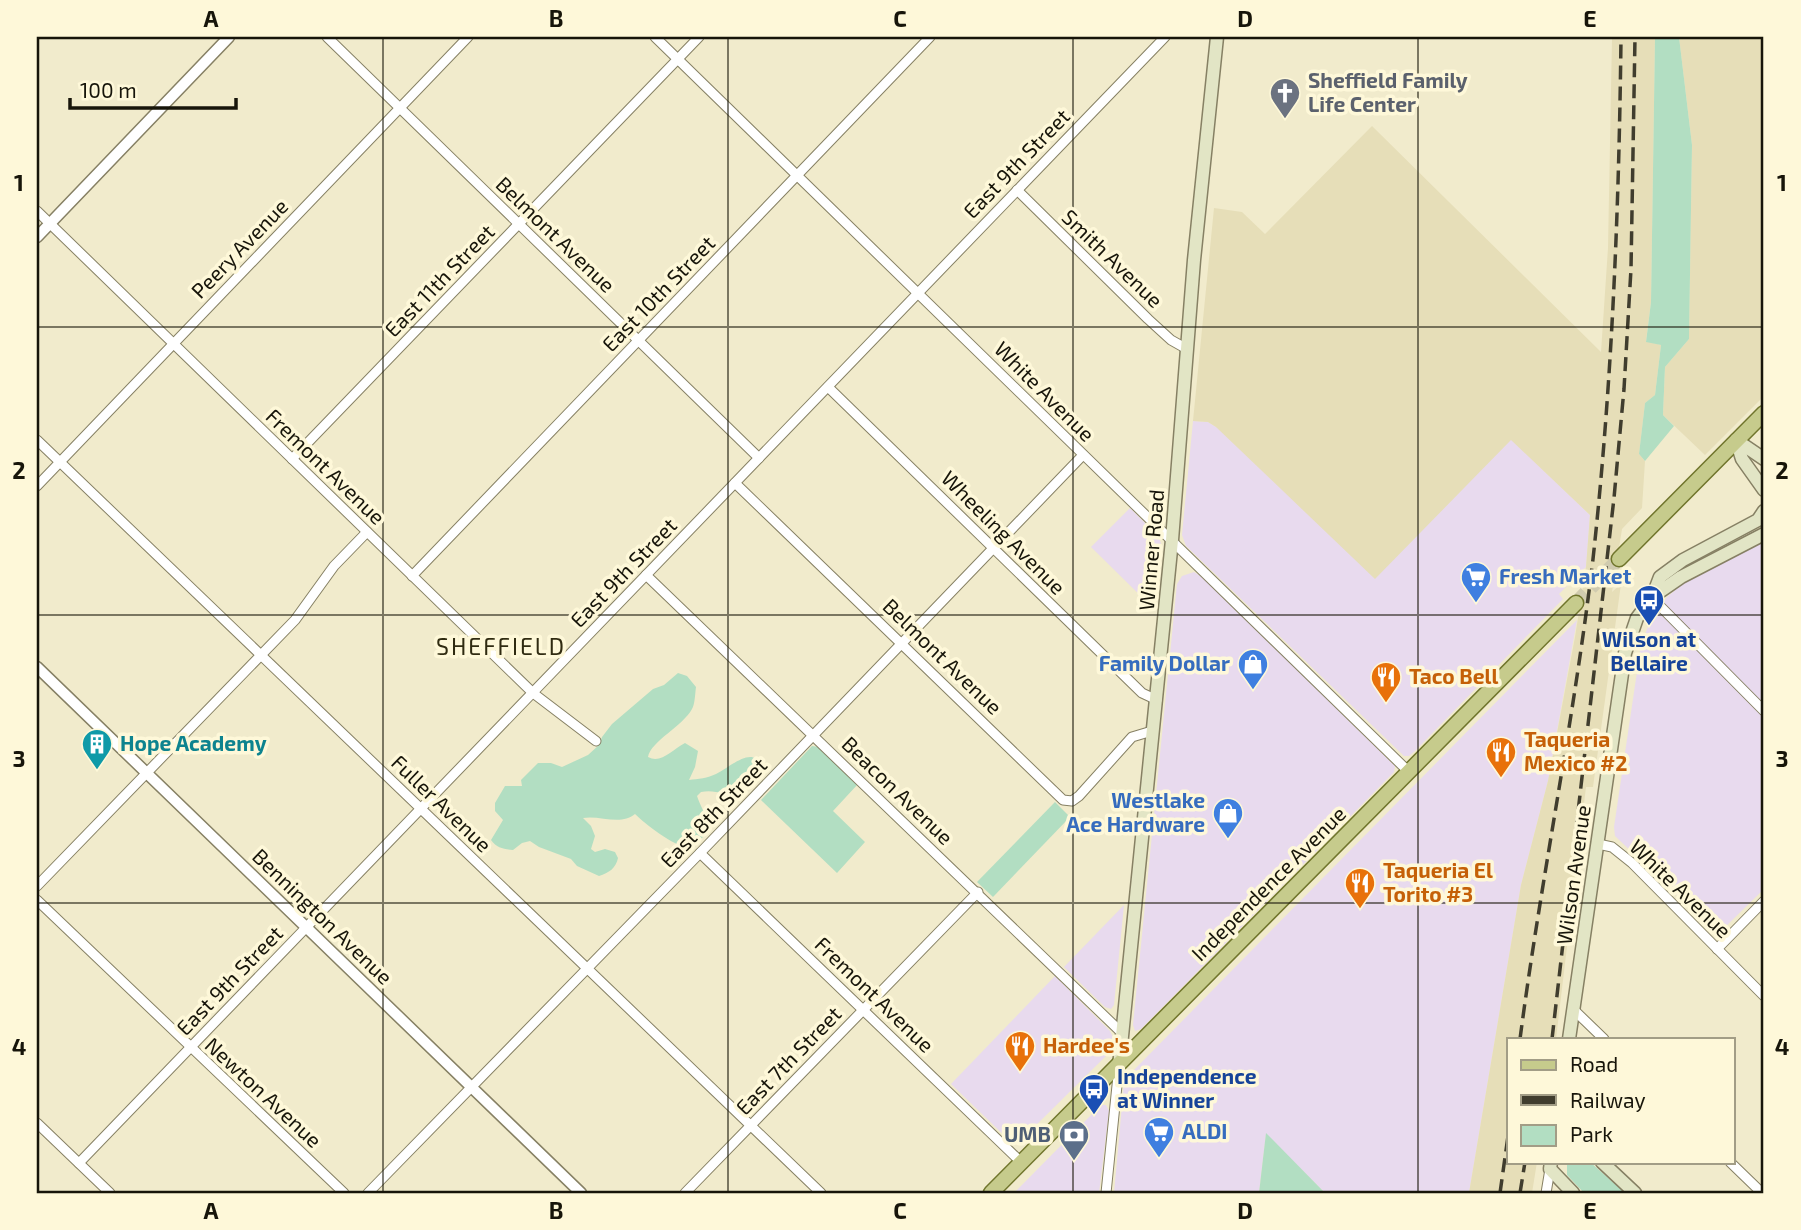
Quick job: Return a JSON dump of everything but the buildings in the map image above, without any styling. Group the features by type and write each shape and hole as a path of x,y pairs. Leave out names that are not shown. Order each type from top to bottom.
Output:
{"main road":[{"name":"Winner Road","path":"1119,1066 1157,700 1217,37"},
{"path":"1619,559 1764,413"},
{"path":"1736,440 1764,458"},
{"path":"1736,440 1742,459 1764,490"},
{"name":"Wilson Avenue","path":"1569,1038 1625,653 1637,618 1651,598 1660,577 1683,560 1758,520 1764,511"},
{"name":"Wilson Avenue","path":"1651,598 1681,577 1764,534"},
{"name":"Independence Avenue","path":"991,1193 1576,603"},
{"path":"1604,1164 1634,1193"},
{"path":"1550,1166 1573,1193"}],"street":[{"path":"37,237 229,37"},
{"name":"Belmont Avenue","path":"327,37 759,458"},
{"name":"Peery Avenue","path":"37,486 468,37"},
{"name":"White Avenue","path":"655,37 1409,772"},
{"name":"East 11th Street","path":"292,459 699,37"},
{"name":"East 10th Street","path":"412,576 930,37"},
{"name":"East 9th Street","path":"79,1163 1165,37"},
{"name":"Smith Avenue","path":"1017,190 1148,319 1171,340 1187,349"},
{"name":"Fremont Avenue","path":"37,211 533,692 596,741"},
{"name":"Wheeling Avenue","path":"828,387 1142,693 1157,700"},
{"name":"Fuller Avenue","path":"37,440 821,1193"},
{"name":"East 8th Street","path":"368,1193 1083,455"},
{"name":"Belmont Avenue","path":"735,483 1063,800 1072,801 1079,796 1132,737 1152,731"},
{"path":"37,886 295,620 334,566 367,532"},
{"name":"Beacon Avenue","path":"646,575 1122,1033"},
{"path":"1651,598 1764,711"},
{"name":"Bennington Avenue","path":"37,667 581,1193"},
{"name":"White Avenue","path":"1598,844 1612,847 1632,863 1764,996"},
{"name":"Fremont Avenue","path":"700,853 1022,1163"},
{"name":"East 7th Street","path":"685,1193 978,892"},
{"name":"Newton Avenue","path":"37,900 344,1193"},
{"path":"1717,949 1764,901"},
{"path":"1574,1010 1603,1038"},
{"path":"1106,1193 1119,1066"},
{"path":"37,1123 110,1193"},
{"path":"1732,1164 1762,1193"},
{"path":"1546,1193 1550,1166"}],"shaded area":[{"path":"1612,37 1655,37 1651,302 1646,341 1661,345 1655,395 1645,403 1639,454 1645,461 1642,508 1622,529 1612,592 1621,584 1593,787 1586,787 1556,1038 1507,1038 1507,1164 1537,1164 1532,1193 1469,1193 1521,885 1548,781 1575,637 1586,567 1590,515 1511,440 1375,579 1216,427 1208,422 1193,421 1214,208 1242,212 1265,234 1372,126 1601,352 1608,248"},
{"path":"1679,37 1764,37 1764,396 1705,455 1663,415 1665,367 1689,339 1692,145"},
{"path":"1193,421 1208,422 1216,427 1511,439 1590,515 1586,567 1559,594 1563,599 1415,751 1404,756 1186,546 1182,535"},
{"path":"1130,508 1159,537 1161,544 1154,609 1091,547"},
{"path":"1764,542 1764,889 1718,934 1615,836 1614,827 1641,645 1651,619 1667,597 1691,577"},
{"path":"1194,572 1395,766 1394,772 1141,1029 1135,1031 1133,1025 1177,584 1182,576"},
{"path":"1577,620 1548,781 1521,885 1469,1193 1325,1193 1266,1134 1259,1193 1114,1193 1124,1083 1129,1075"},
{"path":"1124,905 1114,1005 1111,1009 1105,1007 1064,967"},
{"path":"1055,976 1110,1031 1113,1037 1111,1047 1106,1056 1018,1143 1013,1144 951,1084"},
{"path":"1101,1105 1106,1105 1109,1111 1099,1193 1014,1193"}],"green space":[{"path":"1655,37 1679,37 1692,145 1689,339 1665,367 1663,415 1674,426 1645,461 1639,454 1645,403 1655,395 1661,345 1646,342 1651,302"},
{"path":"678,673 687,676 696,687 693,707 682,721 655,745 648,757 657,759 685,743 698,751 689,780 713,775 750,757 760,764 763,774 741,791 704,791 697,796 708,825 699,841 689,847 682,846 660,834 635,814 617,820 583,818 591,826 595,836 591,849 595,852 605,849 615,852 618,858 611,870 599,876 577,866 571,859 530,841 513,850 500,848 493,843 491,840 503,820 495,811 495,803 505,786 522,786 521,780 538,763 551,763 562,767 588,755 599,745 612,724 653,689 664,685"},
{"path":"812,746 819,747 858,784 833,811 865,842 837,873 761,800"},
{"path":"1055,802 1070,817 993,897 977,882"},
{"path":"1266,1133 1273,1140 1325,1193 1259,1193"},
{"path":"1567,1164 1592,1164 1625,1193 1584,1193 1567,1175"}],"tunnel":[{"path":"1576,603 1619,559"}],"railway":[{"path":"1520,1038 1577,679 1593,559 1613,298 1621,37"},
{"path":"1552,1038 1624,389 1631,269 1635,37"},
{"path":"1500,1193 1507,1143"},
{"path":"1520,1193 1525,1164"}],"place":[{"name":"Sheffield Family Life Center","path":"1285,120"},
{"name":"Fresh Market","path":"1476,604"},
{"name":"Wilson at Bellaire","path":"1649,627"},
{"name":"Family Dollar","path":"1253,691"},
{"name":"Taco Bell","path":"1386,704"},
{"name":"Hope Academy","path":"97,771"},
{"name":"Taqueria Mexico #2","path":"1501,779"},
{"name":"Westlake Ace Hardware","path":"1228,840"},
{"name":"Taqueria El Torito #3","path":"1360,910"},
{"name":"Hardee's","path":"1020,1073"},
{"name":"Independence at Winner","path":"1094,1116"},
{"name":"ALDI","path":"1159,1159"},
{"name":"UMB","path":"1074,1162"}],"district":[{"name":"SHEFFIELD","path":"501,647"}]}
